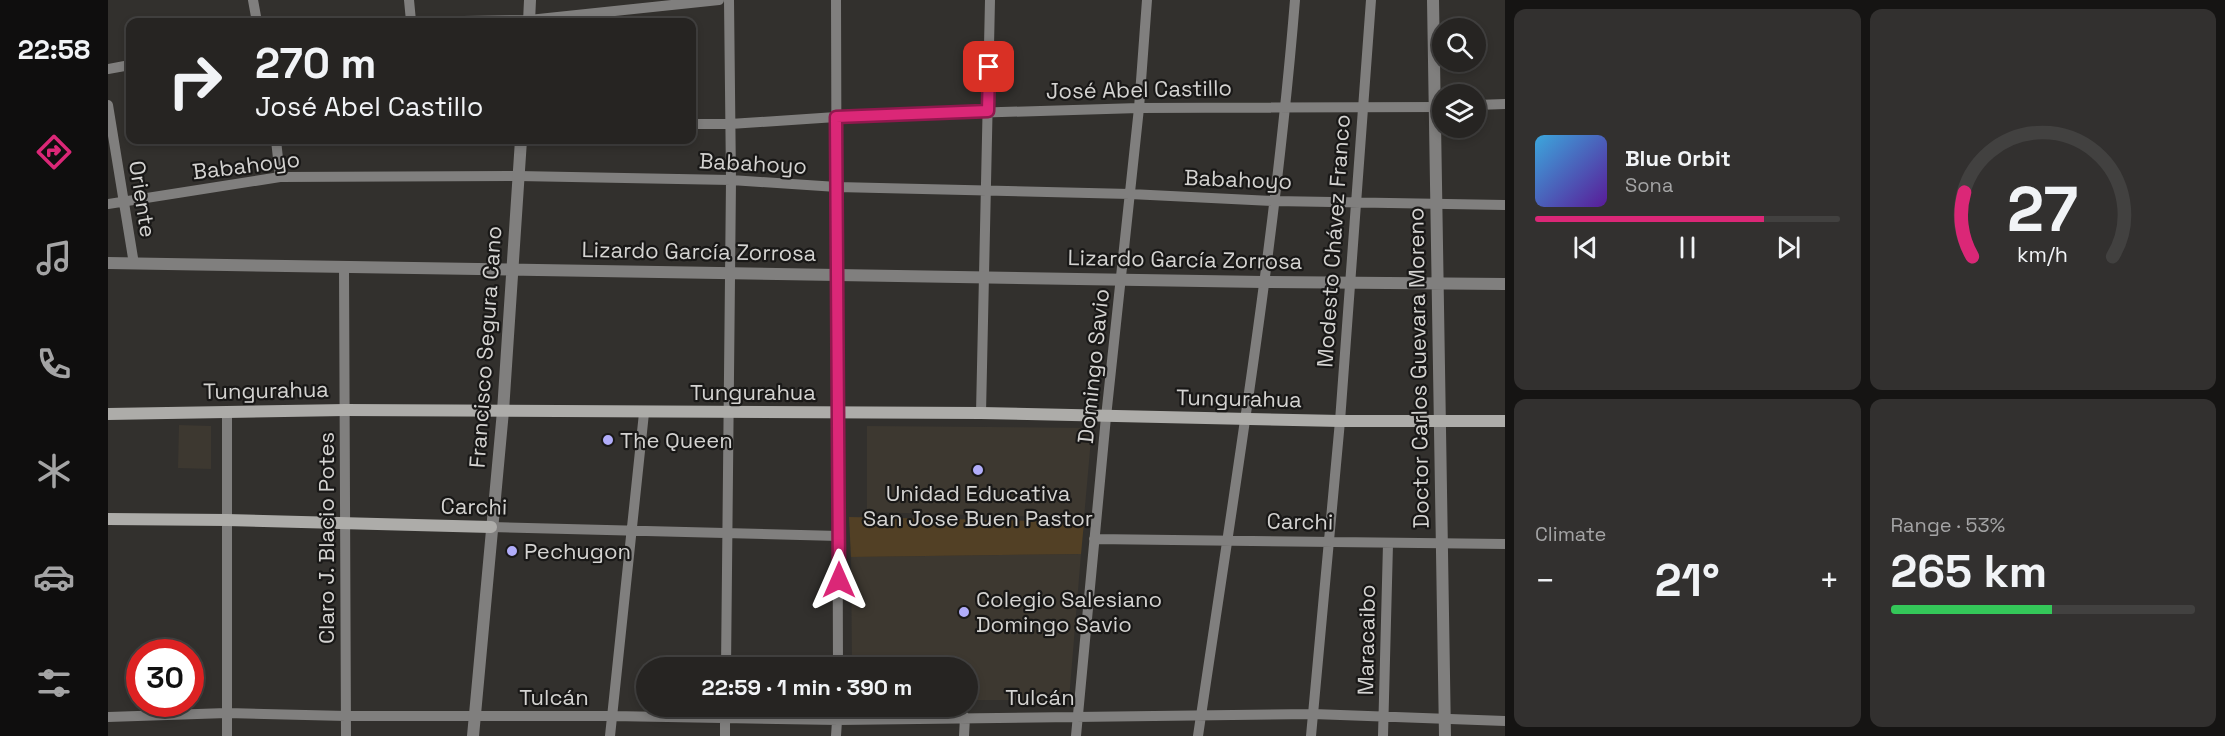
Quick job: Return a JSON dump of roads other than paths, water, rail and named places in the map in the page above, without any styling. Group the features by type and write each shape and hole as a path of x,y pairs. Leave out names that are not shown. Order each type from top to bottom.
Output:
{"main road":[{"name":"Tungurahua","path":"108,414 345,410 981,413 1340,421 1505,421"},
{"name":"Carchi","path":"108,519 491,527"}],"street":[{"path":"253,0 256,18"},
{"path":"407,18 409,0"},
{"path":"529,18 530,0"},
{"path":"548,18 630,5 719,0"},
{"path":"726,657 731,180 729,0"},
{"path":"836,0 838,657"},
{"path":"981,413 990,0"},
{"name":"Domingo Savio","path":"1076,736 1106,417 1139,108 1147,0"},
{"path":"1198,736 1245,419 1274,201 1286,107 1295,0"},
{"name":"Modesto Chávez Franco","path":"1311,736 1340,421 1371,0"},
{"name":"Doctor Carlos Guevara Moreno","path":"1433,0 1438,84"},
{"path":"108,69 126,66"},
{"path":"1486,105 1505,104"},
{"name":"Oriente","path":"108,105 134,264"},
{"name":"José Abel Castillo","path":"696,124 988,111 1432,107"},
{"name":"Doctor Carlos Guevara Moreno","path":"1438,138 1437,203 1445,736"},
{"path":"276,144 280,177"},
{"name":"Francisco Segura Cano","path":"473,736 502,411 521,144"},
{"name":"Babahoyo","path":"108,204 280,177 518,176 731,180 837,187 1130,194 1274,201 1505,205"},
{"name":"Lizardo García Zorrosa","path":"108,263 1505,284"},
{"name":"Claro J. Blacio Potes","path":"344,267 346,736"},
{"path":"226,412 227,736"},
{"path":"610,736 644,413"},
{"name":"Carchi","path":"491,527 839,536"},
{"name":"Carchi","path":"1094,539 1505,544"},
{"name":"Maracaibo","path":"1383,736 1388,544"},
{"name":"Tulcán","path":"108,717 227,713 838,720 965,717"},
{"name":"Tulcán","path":"978,717 1313,714 1505,721"},
{"path":"964,736 965,717"},
{"path":"725,719 725,736"},
{"path":"836,736 838,720"}],"place":[{"name":"The Queen","path":"608,440"},
{"name":"Unidad Educativa San Jose Buen Pastor","path":"978,470"},
{"name":"Pechugon","path":"512,551"},
{"name":"Colegio Salesiano Domingo Savio","path":"964,612"}]}
